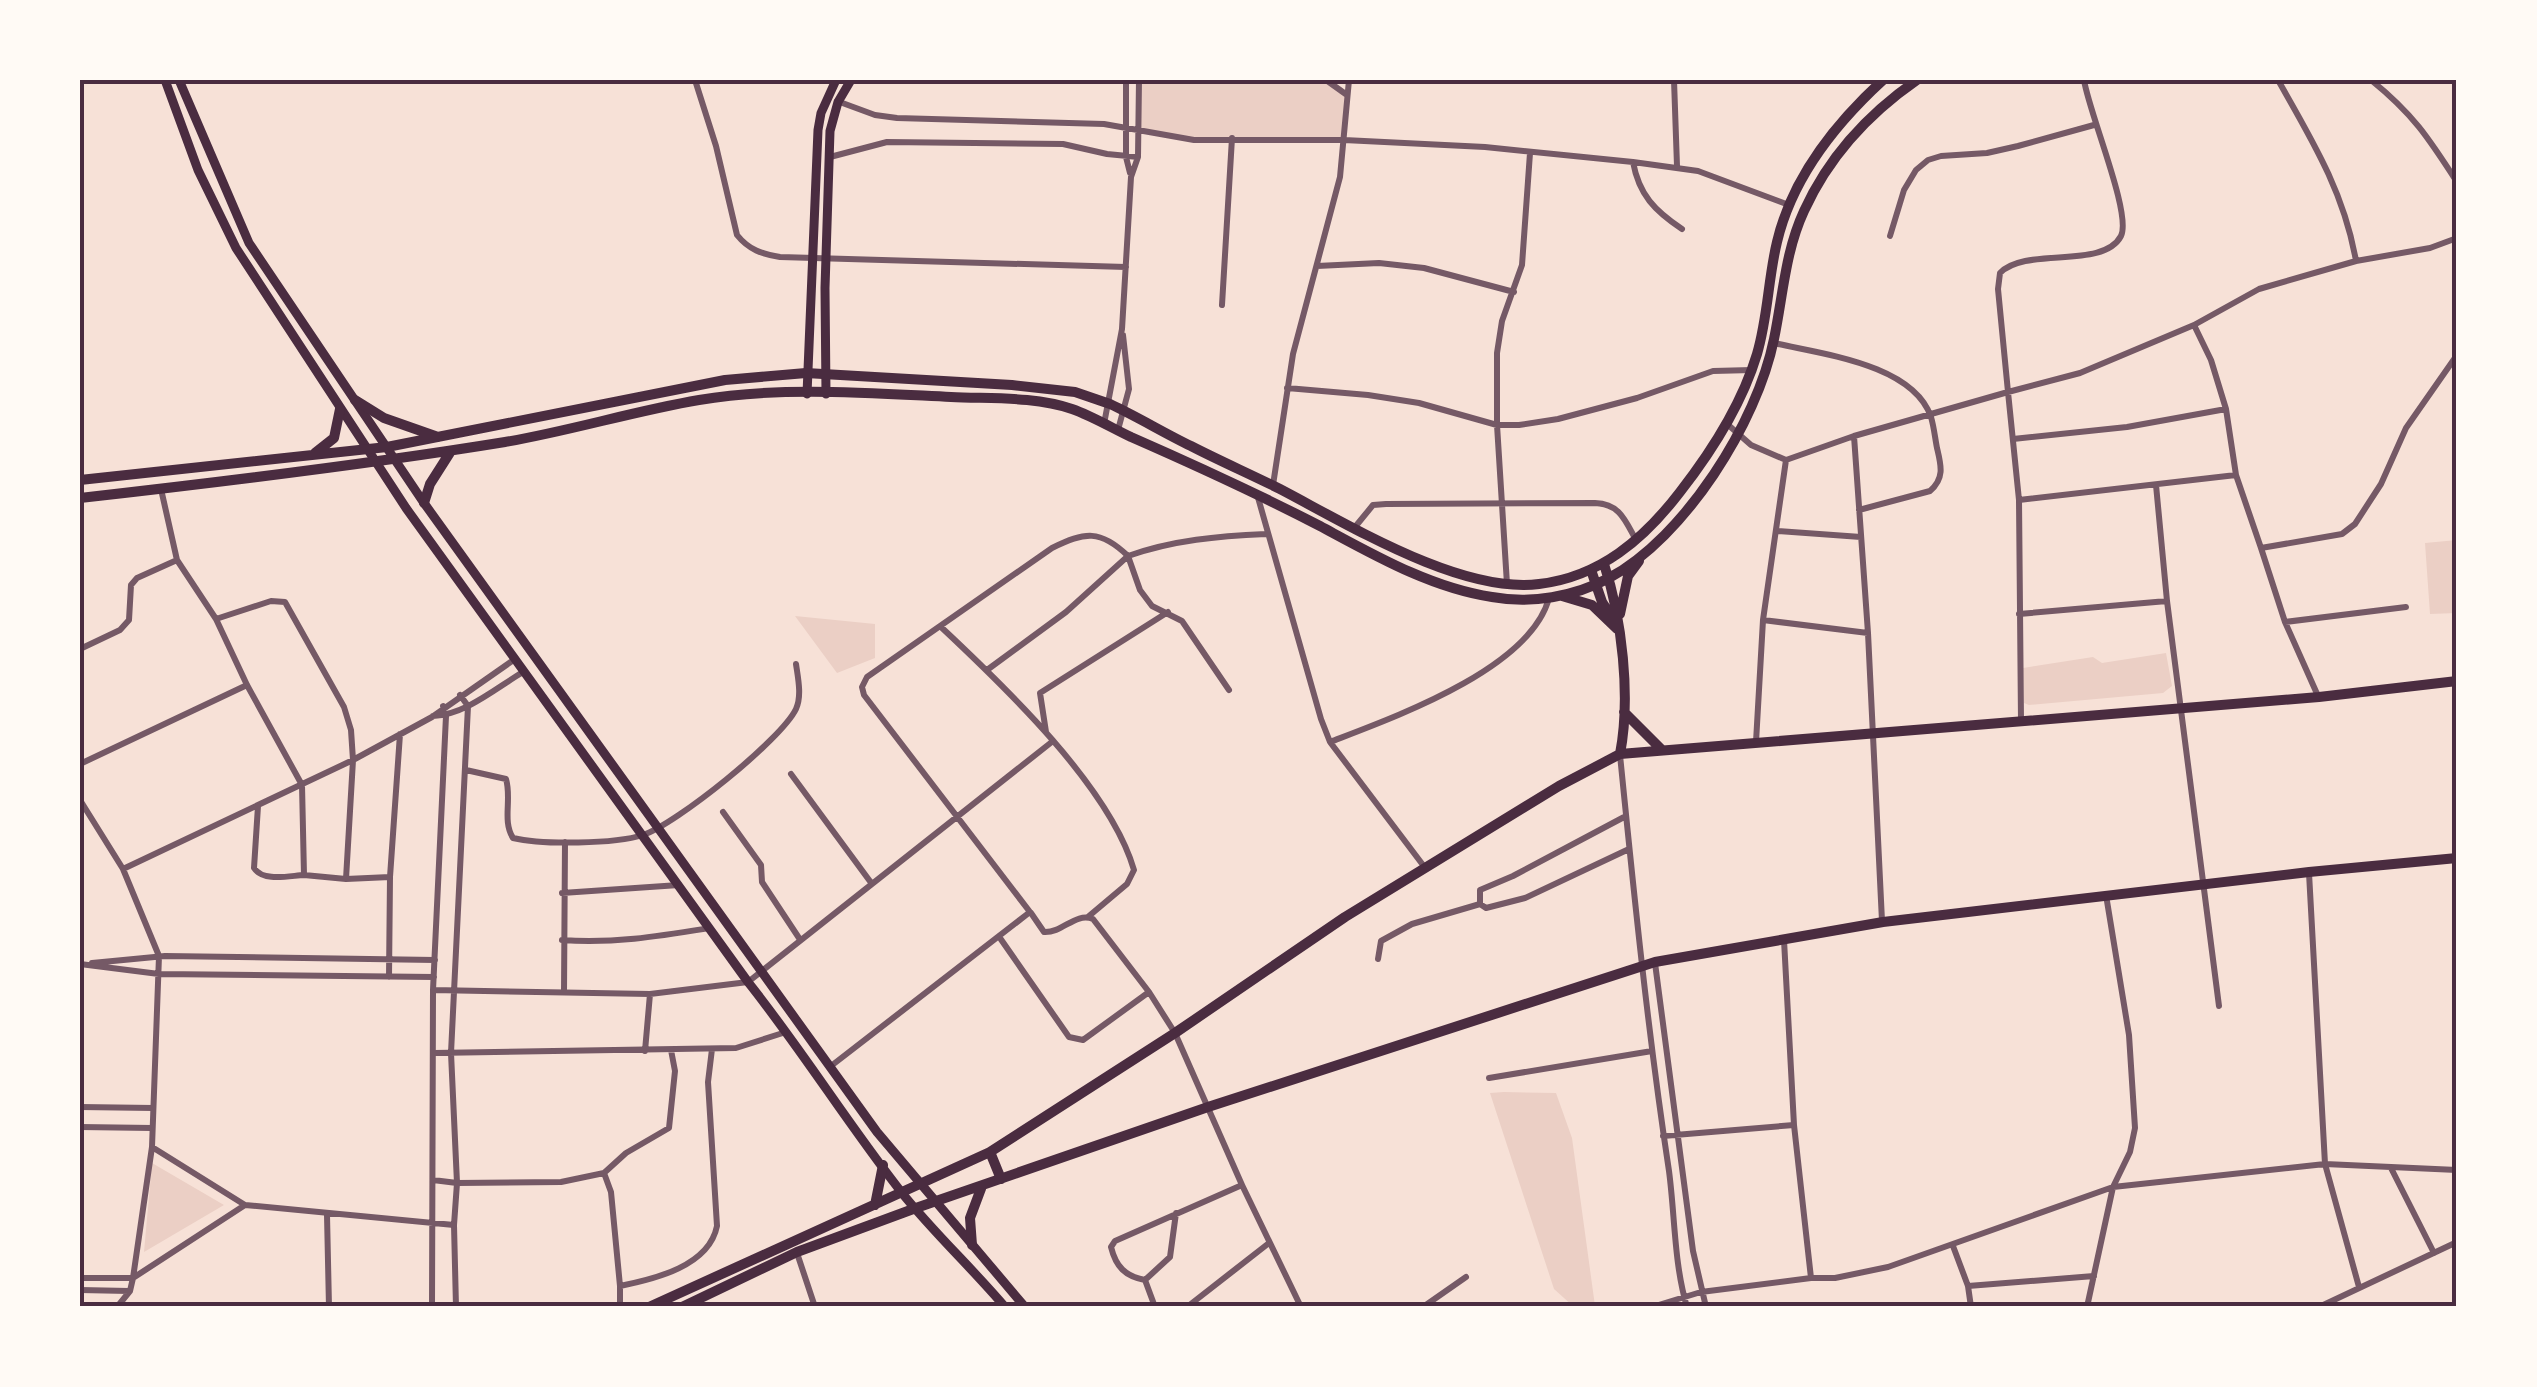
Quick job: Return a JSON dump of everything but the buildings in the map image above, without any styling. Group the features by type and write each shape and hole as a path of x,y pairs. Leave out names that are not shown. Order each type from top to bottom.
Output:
{"main road":[{"path":"165,80 198,170 236,248 366,449 903,1193 1005,1307"},
{"path":"178,80 249,243 424,504 877,1132 1025,1307"},
{"path":"826,394 829,157 836,80"},
{"path":"807,394 818,130 833,100 851,80"},
{"path":"80,480 387,447 725,380 806,373 1012,385 1075,392 1110,404 1452,571 1506,584 1556,581 1604,564 1637,542 1696,472 1752,370 1764,326 1777,241 1802,178 1834,130 1883,80"},
{"path":"1617,628 1628,576 1680,518 1737,433 1766,370 1791,245 1819,181 1861,125 1918,80"},
{"path":"236,248 249,243"},
{"path":"80,498 376,463 624,418 698,400 826,394 1044,403 1070,408 1256,493 1366,551 1449,586 1495,598 1556,597 1592,604 1617,628"},
{"path":"355,400 397,424 444,438"},
{"path":"620,403 624,418"},
{"path":"312,455 334,438 340,408"},
{"path":"424,504 430,484 451,451"},
{"path":"1556,597 1609,578 1644,555"},
{"path":"1604,564 1617,628 1624,712 1620,754"},
{"path":"1591,570 1602,602 1617,628"},
{"path":"649,1307 990,1152 1346,917 1558,786 1620,754 2319,697 2457,681"},
{"path":"1624,712 1662,750"},
{"path":"682,1307 698,1303 797,1252 916,1208 1655,962 1882,922 2457,858"},
{"path":"797,1044 806,1036"},
{"path":"990,1152 1001,1180"},
{"path":"875,1205 883,1166"},
{"path":"972,1245 970,1218 982,1186"}],"street":[{"path":"695,80 716,146 737,236 761,253 780,257 1126,267"},
{"path":"1126,80 1126,157 1132,177"},
{"path":"1104,424 1122,329 1132,177 1138,156 1139,80"},
{"path":"1326,80 1348,95"},
{"path":"1273,486 1287,388 1304,308 1340,178 1349,80"},
{"path":"1674,80 1677,166"},
{"path":"2021,720 2019,500 1998,288 2000,273 2016,261 2094,252 2116,243 2124,231 2124,212 2094,124 2084,80"},
{"path":"2278,80 2345,208 2356,260"},
{"path":"2371,80 2418,122 2457,182"},
{"path":"833,100 875,116 897,118 1078,122 1176,138 1485,147 1677,166 1790,205"},
{"path":"1890,236 1904,190 1916,170 1928,160 1988,153 2094,124"},
{"path":"1222,305 1232,138"},
{"path":"829,157 887,142 1062,144 1138,156"},
{"path":"1506,584 1497,425 1498,353 1502,321 1522,265 1530,152"},
{"path":"1633,162 1636,180 1647,201 1682,230"},
{"path":"1726,423 1763,452 1786,460 1854,436 2080,373 2194,324 2259,289 2356,260 2430,248 2457,238"},
{"path":"1316,266 1409,266 1514,292"},
{"path":"2194,324 2211,360 2226,408 2236,474 2285,622 2319,697"},
{"path":"1118,430 1126,411 1129,366 1122,329"},
{"path":"1774,342 1890,374 1904,383 1930,414 1942,472 1938,484 1930,490 1859,510"},
{"path":"2262,548 2342,534 2355,524 2381,484 2406,428 2457,355"},
{"path":"1287,388 1419,403 1497,425 1541,423 1637,398 1713,371 1752,370"},
{"path":"2012,439 2126,427 2226,408"},
{"path":"1854,436 1882,922"},
{"path":"1756,743 1763,620 1786,460"},
{"path":"2019,500 2236,474"},
{"path":"2156,485 2167,601 2219,1006"},
{"path":"161,489 176,560 216,619 302,785 304,875"},
{"path":"1256,493 1330,742 1426,868"},
{"path":"1355,526 1373,505 1609,503 1620,511 1637,542"},
{"path":"1777,531 1862,538"},
{"path":"987,670 1066,612 1128,556 1156,546 1215,536 1266,534"},
{"path":"941,627 1053,740 1090,788 1116,830 1134,870 1127,884 1088,916 1044,932 864,695 862,688 868,677 1052,548 1073,538 1096,535 1128,556 1140,590 1152,606 1168,611 1193,633 1230,690"},
{"path":"80,649 120,630 130,620 131,585 137,578 176,560"},
{"path":"1330,742 1424,704 1483,670 1537,629 1556,597"},
{"path":"216,619 271,600 286,602 344,707 351,730 353,760 346,879"},
{"path":"2020,614 2167,601"},
{"path":"2285,622 2406,607"},
{"path":"1046,733 1040,693 1168,611"},
{"path":"1763,620 1868,633"},
{"path":"123,870 353,760 432,716 515,660"},
{"path":"466,770 506,779 508,829 514,838 564,842 644,835 685,812 763,747 796,709 800,686 796,664"},
{"path":"432,716 446,716 468,706 524,672"},
{"path":"80,764 247,685"},
{"path":"456,1307 457,1183 451,1053 468,706 460,695"},
{"path":"432,1307 434,977 446,716 443,706"},
{"path":"389,977 390,877 400,734"},
{"path":"434,990 650,994 748,982 1053,740"},
{"path":"1620,754 1641,966 1688,1307"},
{"path":"791,774 872,884"},
{"path":"80,800 123,870 159,956 152,1146 133,1278 130,1291 117,1307"},
{"path":"258,806 254,868 257,874 390,877"},
{"path":"722,812 760,865 762,882 799,938"},
{"path":"1480,904 1480,890 1626,816"},
{"path":"564,842 564,992"},
{"path":"1480,904 1486,908 1526,898 1629,849"},
{"path":"2309,872 2325,1164 2359,1287"},
{"path":"562,892 679,885"},
{"path":"2087,1307 2113,1187 2130,1152 2135,1128 2129,1035 2106,895"},
{"path":"1378,959 1382,942 1412,924 1480,904"},
{"path":"831,1066 1030,912"},
{"path":"1088,916 1149,992 1175,1033 1242,1185 1302,1307"},
{"path":"562,940 632,940 710,928"},
{"path":"1000,938 1069,1037 1077,1041 1149,992"},
{"path":"1784,940 1794,1125 1810,1278"},
{"path":"83,964 159,956 435,960"},
{"path":"1655,962 1692,1250 1706,1307"},
{"path":"83,964 120,972 159,974 434,977"},
{"path":"646,1051 650,994"},
{"path":"434,1053 712,1049 748,1046 788,1032"},
{"path":"620,1286 662,1275 704,1252 714,1242 717,1226 708,1082 712,1049"},
{"path":"433,1180 561,1182 604,1173 626,1152 670,1128 675,1071 672,1050"},
{"path":"1490,1078 1652,1050"},
{"path":"80,1107 154,1108"},
{"path":"1663,1136 1794,1125"},
{"path":"80,1127 152,1128"},
{"path":"152,1146 245,1206 454,1225"},
{"path":"1652,1307 1701,1292 1835,1278 1888,1268 2113,1187 2325,1164 2457,1170"},
{"path":"2391,1166 2434,1253"},
{"path":"604,1173 611,1192 620,1307"},
{"path":"1144,1280 1121,1270 1111,1247 1114,1242 1242,1185"},
{"path":"80,1278 133,1278 245,1206"},
{"path":"1144,1280 1170,1257 1176,1213"},
{"path":"327,1215 329,1307"},
{"path":"2319,1307 2457,1242"},
{"path":"1186,1307 1269,1243"},
{"path":"1952,1246 1968,1286 1971,1307"},
{"path":"797,1252 815,1307"},
{"path":"1423,1307 1466,1276"},
{"path":"1968,1286 2094,1276"},
{"path":"1144,1280 1155,1307"},
{"path":"80,1290 130,1291"}],"shaded area":[{"path":"1139,80 1324,80 1347,96 1343,139 1194,138 1139,130"},
{"path":"2457,540 2457,613 2430,614 2425,543"},
{"path":"795,616 875,624 875,658 837,673"},
{"path":"2166,653 2172,686 2163,693 2024,703 2023,668 2093,657 2102,663"},
{"path":"1490,1093 1556,1093 1572,1138 1595,1306 1574,1307 1554,1289"},
{"path":"152,1163 224,1205 144,1252"}]}
